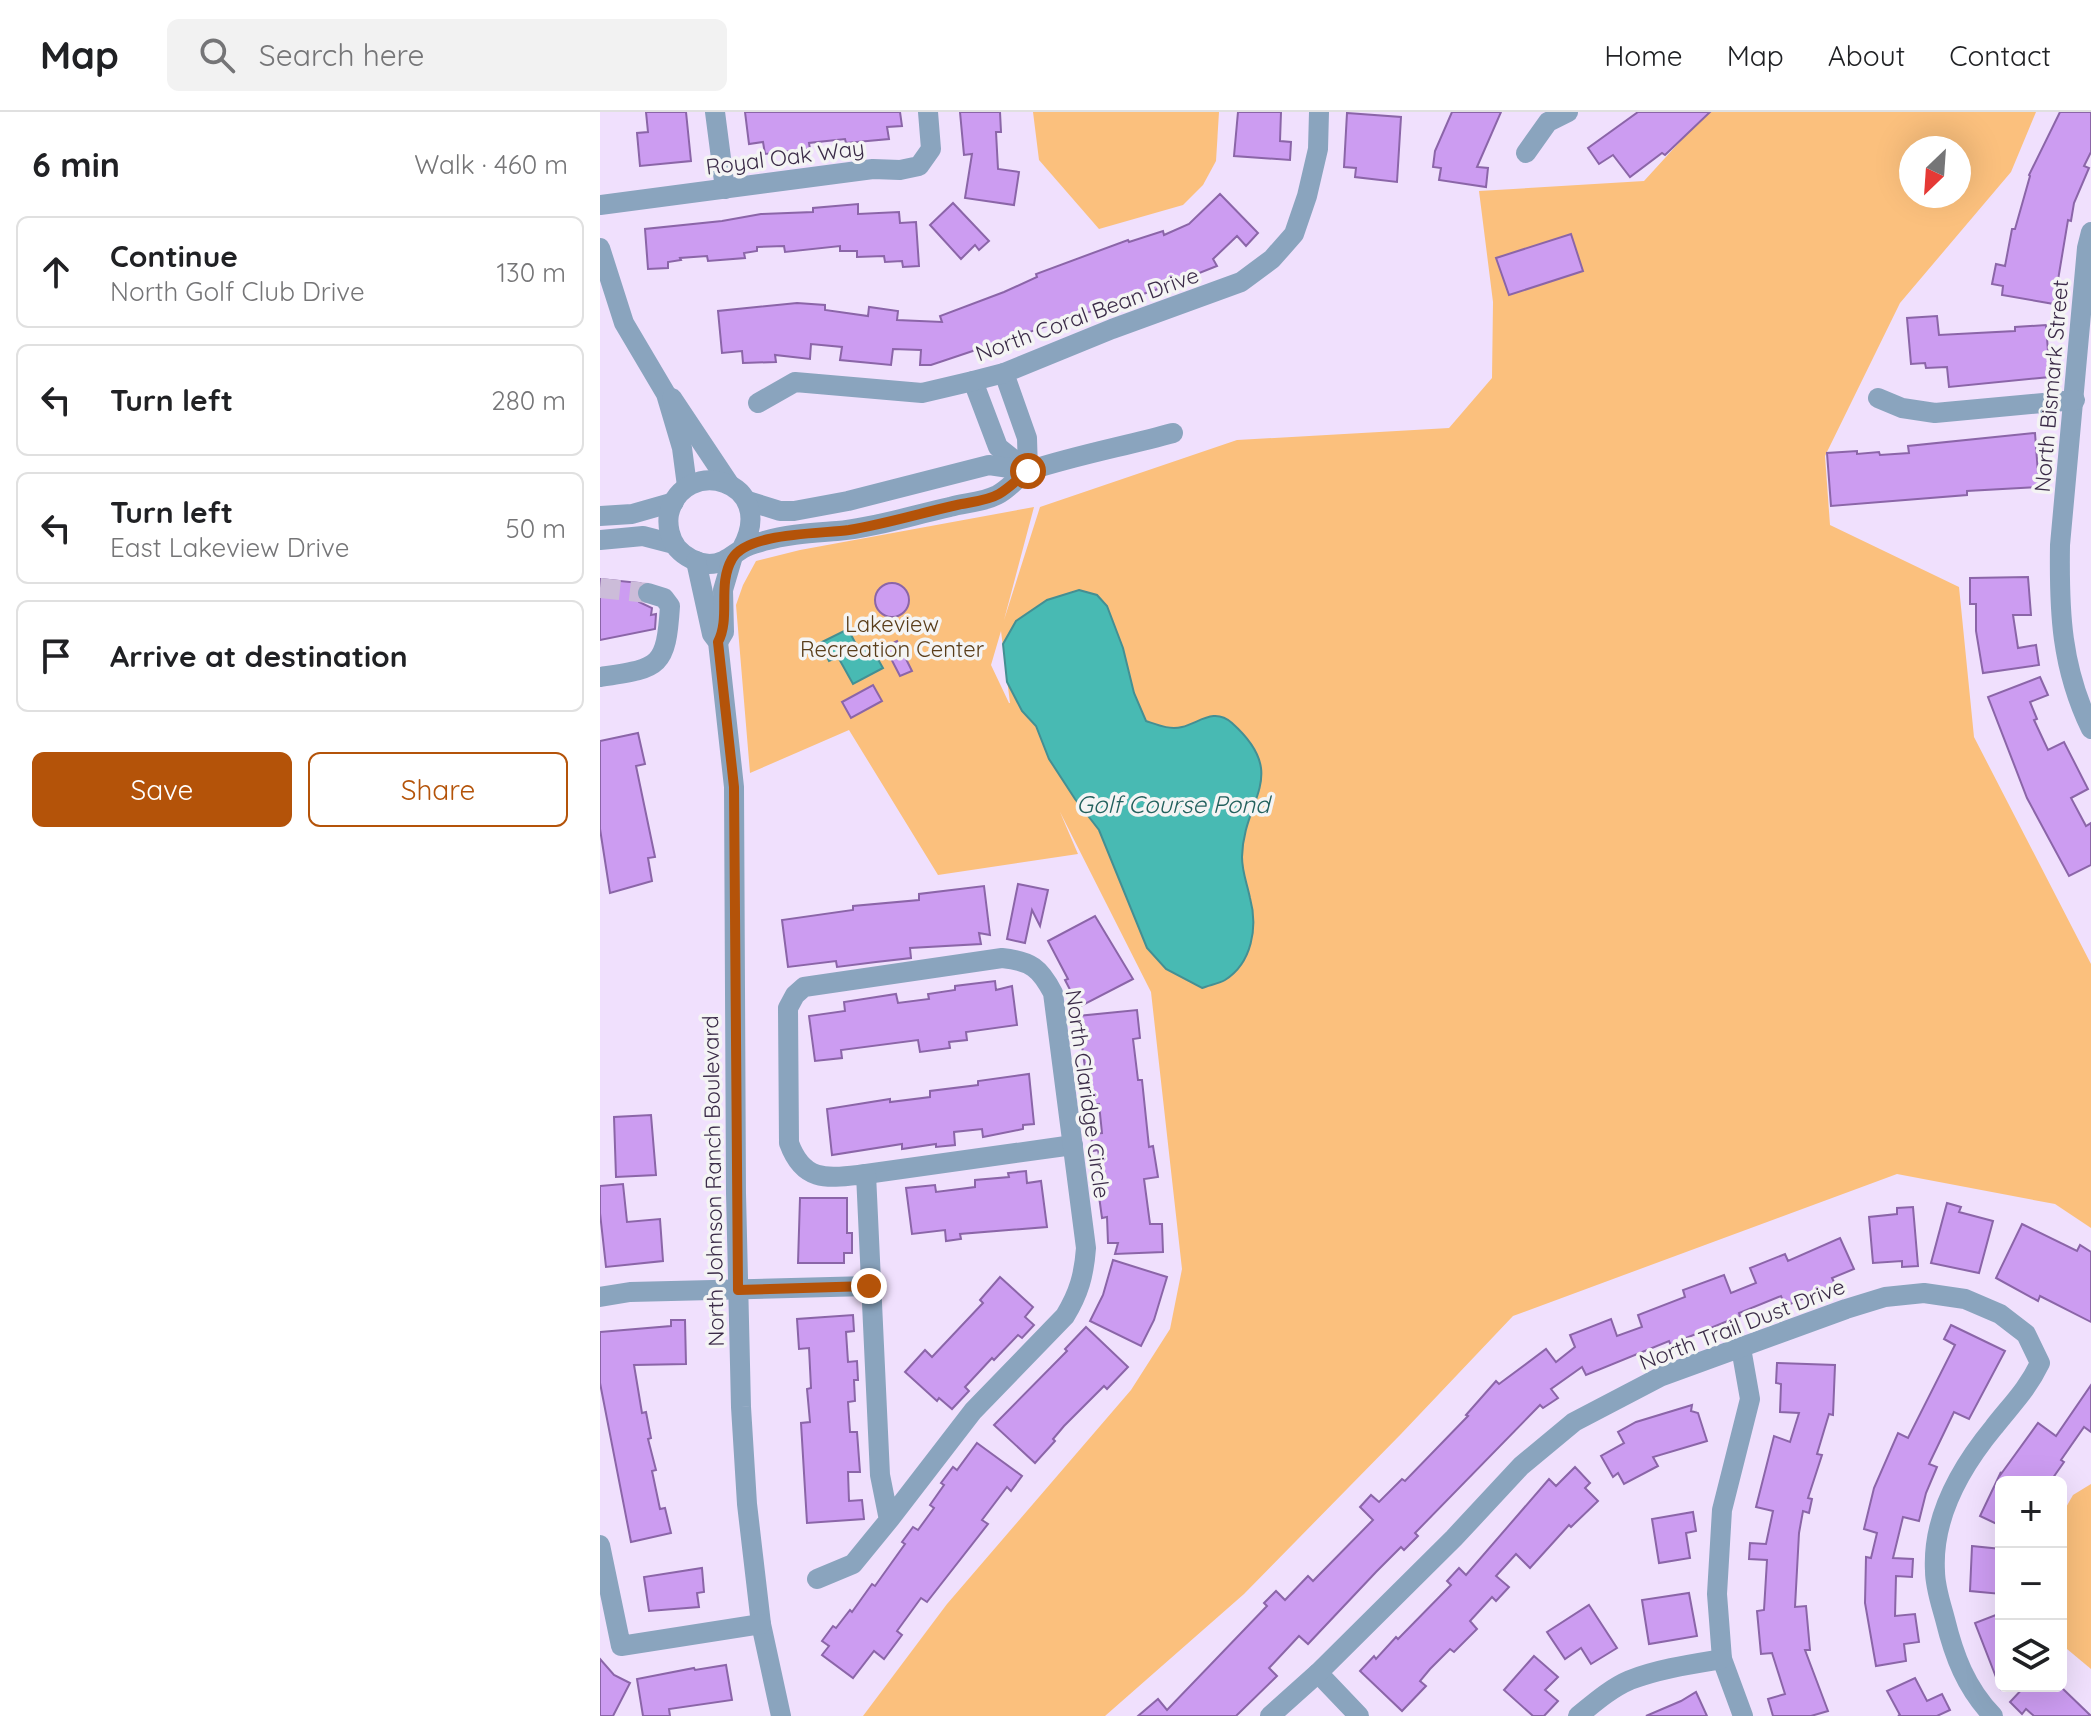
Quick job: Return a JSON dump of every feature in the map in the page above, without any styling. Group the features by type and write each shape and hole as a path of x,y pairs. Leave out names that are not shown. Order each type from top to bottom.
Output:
{"street":[{"path":"715,112 725,189"},
{"name":"Royal Oak Way","path":"600,205 873,169 900,170 919,166 931,149 928,112"},
{"name":"North Coral Bean Drive","path":"758,403 795,382 922,393 973,381 1004,373 1241,282 1272,259 1294,234 1318,149 1319,112"},
{"path":"1526,153 1548,122 1568,112"},
{"name":"North Bismark Street","path":"2090,243 2060,545 2059,590 2068,671 2091,729"},
{"path":"600,248 624,323 666,394 685,460 680,494 668,521 674,544 684,555 709,564 780,537 849,530 997,496 1028,471"},
{"path":"1004,373 1027,438 1028,471"},
{"path":"973,381 998,447 1028,471"},
{"path":"666,394 676,401 730,485 748,501 780,511 848,501 989,465 1028,471 1173,433"},
{"path":"1878,398 1902,408 1935,413 2075,400"},
{"path":"600,516 632,514 708,480 730,485"},
{"path":"738,552 751,528 752,511 748,501"},
{"path":"600,540 643,536 674,544"},
{"name":"North Johnson Ranch Boulevard","path":"718,642 724,632 723,590 738,552"},
{"name":"North Johnson Ranch Boulevard","path":"696,561 712,634 718,642 734,787 741,1407 747,1504 761,1624 781,1716"},
{"path":"600,677 638,672 656,665 665,650 670,606 664,598 648,593"},
{"name":"North Claridge Circle","path":"817,1579 853,1564 973,1411 1065,1316 1077,1298 1083,1279 1086,1248 1073,1145 1053,993 1034,966 1002,958 804,987 795,995 788,1008 789,1143 795,1160 812,1173 826,1178 866,1174"},
{"path":"889,1520 880,1475 866,1174 1073,1145"},
{"path":"600,1297 630,1292 869,1286"},
{"name":"North Trail Dust Drive","path":"1270,1716 1318,1673 1454,1538 1521,1466 1574,1422 1662,1376 1885,1297 1924,1293 1965,1299 2000,1314 2026,1334 2040,1363 2028,1388 1993,1427 1968,1462 1949,1498 1937,1537 1935,1572 1949,1637 1960,1671 1979,1702 1993,1716"},
{"path":"1741,1348 1750,1399 1722,1510 1717,1594 1722,1659 1743,1716"},
{"path":"600,1545 621,1646 761,1624"},
{"path":"1578,1716 1601,1697 1630,1681 1722,1659"},
{"path":"1318,1673 1359,1716"}],"green space":[{"path":"1033,112 1219,112 1216,161 1203,185 1183,205 1099,229 1039,160"},
{"name":"Lakeview Recreation Center","path":"1707,112 2036,112 2011,172 1900,303 1825,456 1830,525 1959,587 1974,737 2091,964 2091,1228 2055,1204 1897,1174 1513,1316 1244,1594 1105,1716 863,1716 947,1604 1131,1390 1170,1329 1182,1269 1151,992 1060,812 1078,854 938,875 849,730 750,773 736,605 743,585 756,561 800,550 1034,507 1004,620 1040,507 1237,440 1449,428 1492,378 1493,302 1479,191 1644,181","holes":["1001,631 1010,703 991,665"]},
{"path":"2091,1484 2091,1669 2067,1649 2067,1506 2073,1495"}],"water":[{"name":"Golf Course Pond","path":"1079,590 1097,595 1107,606 1146,721 1177,728 1219,716 1232,723 1259,758 1260,788 1244,837 1242,857 1252,909 1251,944 1234,973 1219,983 1202,988 1166,969 1147,948 1099,830 1049,759 1036,726 1022,711 1007,682 1003,644 1016,621 1047,600"},
{"path":"848,629 860,652 871,647 883,668 853,684 838,657 829,661 820,643"}],"building":[{"path":"646,112 686,112 691,161 640,166 637,133 648,132"},
{"path":"745,112 900,112 902,126 887,127 889,139 809,143 810,149 765,154 763,142 749,144"},
{"path":"960,112 1000,112 1001,132 996,132 998,169 1019,172 1014,205 965,198 972,154 964,155"},
{"path":"1238,112 1281,112 1280,141 1291,142 1290,160 1234,156"},
{"path":"1452,112 1501,112 1477,167 1488,168 1486,187 1439,180 1441,168 1433,167 1435,151"},
{"path":"1638,112 1710,112 1665,155 1662,153 1630,177 1613,155 1599,164 1588,148"},
{"path":"2060,112 2091,112 2091,152 2084,166 2089,168 2074,203 2071,221 2068,220 2054,304 2002,295 2003,286 1992,284 1996,264 2005,266 2012,229 2015,229 2029,175"},
{"path":"1347,113 1401,117 1397,182 1355,177 1356,168 1344,167"},
{"path":"1220,194 1258,233 1246,246 1237,236 1213,259 1217,266 1164,287 931,365 920,365 921,350 893,349 891,365 840,360 842,347 811,344 810,359 775,355 776,362 743,363 742,351 722,353 718,311 797,303 825,305 825,310 868,316 869,307 898,311 897,320 942,322 940,316 1004,292 1037,277 1036,274 1128,240 1163,231 1164,235 1189,224"},
{"path":"953,203 989,241 979,250 975,245 961,259 930,225"},
{"path":"858,204 858,214 899,212 900,223 916,222 919,266 903,267 902,261 885,262 884,256 857,257 857,251 840,251 840,246 785,252 784,246 757,247 757,251 744,253 745,258 708,261 707,256 680,258 668,262 668,268 648,269 645,229 761,214 813,212 813,208"},
{"path":"1571,234 1583,271 1509,295 1496,258"},
{"path":"1937,316 1939,335 2015,331 2015,327 2046,325 2050,377 1949,387 1947,367 1926,368 1925,363 1911,364 1907,318"},
{"path":"2035,433 2039,487 1967,491 1967,495 1831,506 1827,453 1909,453 1908,446"},
{"path":"2028,577 2031,615 2013,615 2018,648 2036,645 2039,665 1983,673 1976,631 1976,604 1970,604 1970,578"},
{"path":"600,579 640,583 635,590 636,597 639,602 652,608 651,615 656,614 655,629 600,640"},
{"path":"892,583 904,588 909,600 904,612 892,617 880,612 875,600 880,588"},
{"path":"897,641 912,671 900,676 885,647"},
{"path":"2040,677 2048,695 2030,702 2037,719 2034,720 2048,750 2064,742 2088,789 2071,798 2086,826 2091,823 2091,865 2069,876 2027,798 1988,697"},
{"path":"873,685 882,701 851,718 842,702"},
{"path":"638,733 645,764 636,766 655,857 648,858 652,881 610,893 600,829 600,741"},
{"path":"1018,884 1048,890 1040,926 1032,910 1025,943 1007,939"},
{"path":"984,886 990,935 979,933 981,944 910,948 911,958 837,967 836,961 788,967 782,920 853,910 853,906 919,900 919,894"},
{"path":"1095,916 1133,979 1079,1007 1048,941"},
{"path":"995,981 996,990 1012,986 1017,1025 966,1032 967,1040 949,1042 950,1048 920,1052 918,1040 841,1050 842,1058 815,1061 809,1016 845,1011 844,1002 896,994 898,1003 929,999 928,994 955,990 955,986"},
{"path":"1137,1010 1140,1038 1133,1039 1138,1080 1142,1080 1149,1147 1153,1146 1158,1177 1144,1179 1150,1224 1162,1224 1163,1252 1115,1254 1118,1243 1108,1243 1107,1217 1102,1218 1098,1189 1105,1189 1098,1150 1093,1151 1091,1134 1102,1133 1099,1104 1090,1105 1078,1016"},
{"path":"1029,1074 1034,1124 1023,1125 1023,1129 983,1137 982,1129 954,1132 955,1145 936,1147 936,1144 902,1149 902,1144 832,1155 827,1109 890,1099 890,1102 930,1097 930,1091"},
{"path":"651,1115 656,1175 616,1177 614,1117"},
{"path":"1026,1171 1027,1183 1041,1181 1047,1227 960,1234 961,1239 946,1241 945,1230 912,1234 906,1188 935,1185 936,1192 975,1187 975,1180 1009,1177 1008,1173"},
{"path":"623,1184 627,1222 660,1219 663,1261 606,1267 600,1186"},
{"path":"800,1198 847,1198 847,1233 852,1233 852,1253 844,1253 844,1263 798,1263"},
{"path":"1947,1203 1961,1207 1959,1212 1993,1221 1979,1273 1931,1263"},
{"path":"1913,1207 1918,1266 1902,1267 1902,1261 1873,1263 1869,1217 1897,1214 1897,1208"},
{"path":"2022,1224 2077,1251 2080,1245 2091,1252 2091,1322 2040,1296 2038,1301 1996,1278"},
{"path":"1840,1238 1854,1269 1832,1278 1836,1286 1785,1306 1781,1296 1686,1338 1688,1342 1672,1348 1669,1341 1586,1375 1582,1367 1551,1389 1558,1398 1543,1408 1540,1405 1415,1533 1418,1536 1404,1550 1401,1547 1308,1644 1299,1636 1269,1668 1277,1676 1236,1716 1138,1716 1158,1699 1167,1710 1267,1606 1264,1603 1276,1591 1285,1600 1308,1576 1313,1581 1373,1520 1360,1507 1371,1495 1379,1502 1402,1479 1405,1481 1468,1416 1496,1381 1499,1384 1546,1349 1556,1362 1575,1347 1570,1335 1611,1319 1617,1336 1642,1327 1638,1315 1685,1297 1683,1290 1724,1275 1731,1293 1756,1283 1750,1268 1785,1254 1788,1261"},
{"path":"1113,1260 1167,1277 1154,1320 1141,1346 1090,1321 1103,1295"},
{"path":"1000,1277 1033,1307 1025,1317 1034,1325 1022,1338 1018,1335 994,1360 992,1358 965,1387 969,1391 952,1409 939,1398 937,1401 905,1372 925,1350 932,1357 983,1303 980,1300"},
{"path":"853,1315 854,1331 846,1332 848,1362 857,1361 858,1380 854,1380 855,1401 848,1402 850,1432 857,1432 860,1472 848,1472 849,1501 862,1500 864,1519 807,1523 801,1423 810,1422 807,1389 811,1388 809,1348 799,1349 797,1319"},
{"path":"671,1320 685,1320 686,1364 634,1365 642,1413 646,1412 651,1438 648,1439 656,1470 652,1471 660,1509 665,1508 671,1533 631,1542 600,1383 600,1332 671,1326"},
{"path":"1951,1325 2005,1351 1969,1419 1954,1412 1929,1464 1937,1467 1919,1521 1903,1517 1893,1558 1913,1559 1912,1577 1896,1576 1895,1616 1915,1614 1919,1642 1904,1644 1906,1661 1876,1666 1865,1603 1866,1557 1871,1558 1877,1533 1864,1529 1874,1488 1898,1433 1908,1438 1955,1345 1944,1339"},
{"path":"1086,1327 1128,1367 1064,1426 1035,1463 994,1425 1067,1351 1065,1349"},
{"path":"1777,1363 1835,1365 1833,1415 1829,1414 1817,1454 1822,1455 1808,1498 1812,1499 1809,1513 1803,1511 1799,1533 1795,1607 1806,1606 1810,1650 1805,1650 1828,1711 1811,1716 1773,1716 1768,1699 1785,1694 1772,1653 1761,1654 1757,1611 1764,1610 1767,1560 1749,1559 1750,1543 1766,1544 1773,1511 1756,1507 1774,1436 1790,1442 1799,1413 1780,1412 1781,1384 1776,1383"},
{"path":"2091,1385 2091,1432 2084,1427 2061,1460 2064,1462 2054,1476 1999,1476 2038,1423 2056,1436"},
{"path":"1692,1405 1691,1411 1698,1413 1707,1441 1653,1457 1658,1466 1624,1484 1618,1473 1613,1477 1601,1456 1624,1443 1618,1432 1636,1422"},
{"path":"977,1443 1022,1476 1011,1491 1007,1487 982,1520 988,1524 927,1602 921,1598 897,1631 902,1635 884,1659 874,1651 853,1678 822,1655 829,1646 822,1641 833,1626 836,1628 850,1610 852,1612 872,1584 875,1586 905,1544 902,1542 913,1527 918,1530 934,1508 930,1505 944,1485 941,1483 953,1467 957,1470"},
{"path":"1575,1467 1590,1483 1585,1488 1598,1501 1571,1527 1569,1525 1530,1568 1516,1554 1496,1576 1509,1587 1496,1601 1492,1597 1470,1621 1477,1629 1454,1652 1450,1649 1430,1669 1420,1681 1426,1686 1402,1711 1360,1671 1396,1637 1398,1639 1451,1585 1447,1581 1459,1568 1466,1575 1549,1479 1556,1486"},
{"path":"1995,1485 1995,1523 1980,1516"},
{"path":"1693,1512 1696,1531 1686,1533 1690,1558 1659,1563 1652,1519"},
{"path":"1972,1546 1995,1548 1995,1593 1970,1591"},
{"path":"702,1568 704,1592 697,1593 699,1607 649,1611 644,1577"},
{"path":"1689,1593 1697,1636 1649,1644 1642,1600"},
{"path":"1589,1605 1617,1648 1591,1664 1581,1648 1565,1659 1547,1632"},
{"path":"1995,1615 1995,1675 1975,1623"},
{"path":"1534,1656 1558,1677 1545,1690 1558,1701 1544,1716 1533,1716 1504,1690"},
{"path":"600,1659 614,1675 630,1683 613,1716 600,1716"},
{"path":"726,1665 732,1700 669,1709 670,1716 643,1716 637,1679"},
{"path":"1915,1678 1927,1701 1942,1694 1950,1710 1937,1716 1898,1716 1887,1691"},
{"path":"1696,1692 1707,1716 1646,1716 1681,1701"},
{"path":"2019,1692 2066,1692 2091,1716 2034,1716 2026,1709 2022,1714 2010,1702"}],"tunnel":[{"path":"600,588 648,593"}],"route":[{"path":"869,1286 738,1290 734,787 718,642 724,632 723,590 733,556 742,548 797,534 849,530 997,496 1028,471"}]}
